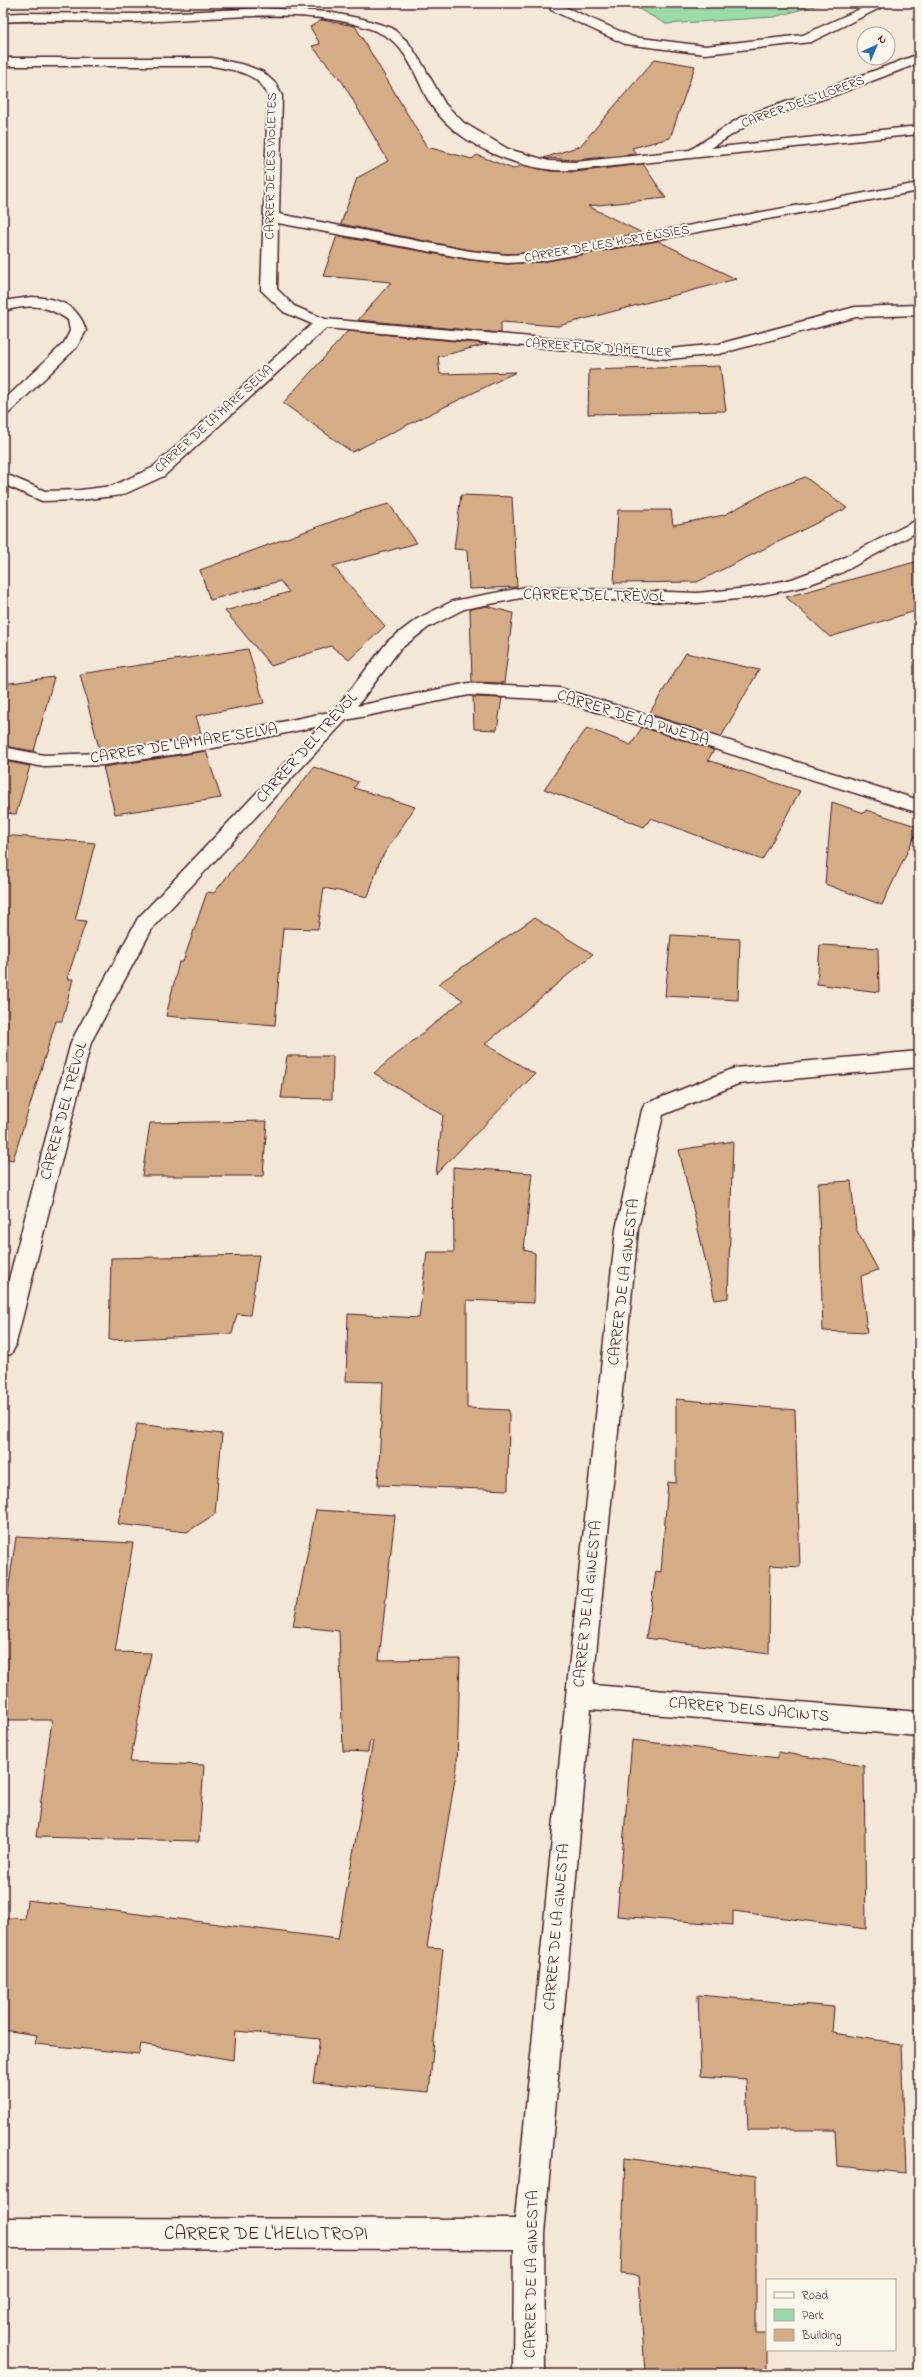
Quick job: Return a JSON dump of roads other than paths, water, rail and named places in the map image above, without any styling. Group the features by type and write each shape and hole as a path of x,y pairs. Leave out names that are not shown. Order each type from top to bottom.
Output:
{"street":[{"path":"556,7 630,41 705,50 806,39 884,3"},
{"path":"3,18 137,18 293,10 329,12 362,21 389,32 403,45 440,108 459,125 484,143 546,165 575,166 919,130"},
{"name":"CARRER DELS LLORERS","path":"691,153 746,120 830,92 919,58"},
{"name":"CARRER DE LES VIOLETES","path":"3,62 212,62 241,67 262,77 272,85 275,96 270,217 269,290 289,309 322,323"},
{"name":"CARRER DE LES HORTÈNSIES","path":"270,217 470,255 507,260 542,258 919,187"},
{"path":"3,306 10,303 35,302 59,307 75,318 78,331 70,345 3,410"},
{"name":"CARRER FLOR D'AMETLLER","path":"322,323 640,353 669,354 719,348 797,329 855,312 919,310"},
{"name":"CARRER DE LA MARE SELVA","path":"3,478 42,496 80,495 116,491 158,472 322,323"},
{"name":"CARRER DEL TRÈVOL","path":"3,1347 81,1042 145,923 340,716 394,645 423,622 459,605 526,592 697,598 748,593 796,583 835,569 919,524"},
{"name":"CARRER DE LA PINEDA","path":"340,716 469,690 560,694 919,807"},
{"name":"CARRER DE LA MARE SELVA","path":"3,753 44,761 104,759 204,744 340,716"},
{"name":"CARRER DE LA GINESTA","path":"529,2374 529,2234 578,1696 628,1229 653,1110 735,1076 919,1059"},
{"name":"CARRER DELS JACINTS","path":"578,1696 919,1724"},
{"name":"CARRER DE L'HELIOTROPI","path":"3,2233 529,2234"}]}
